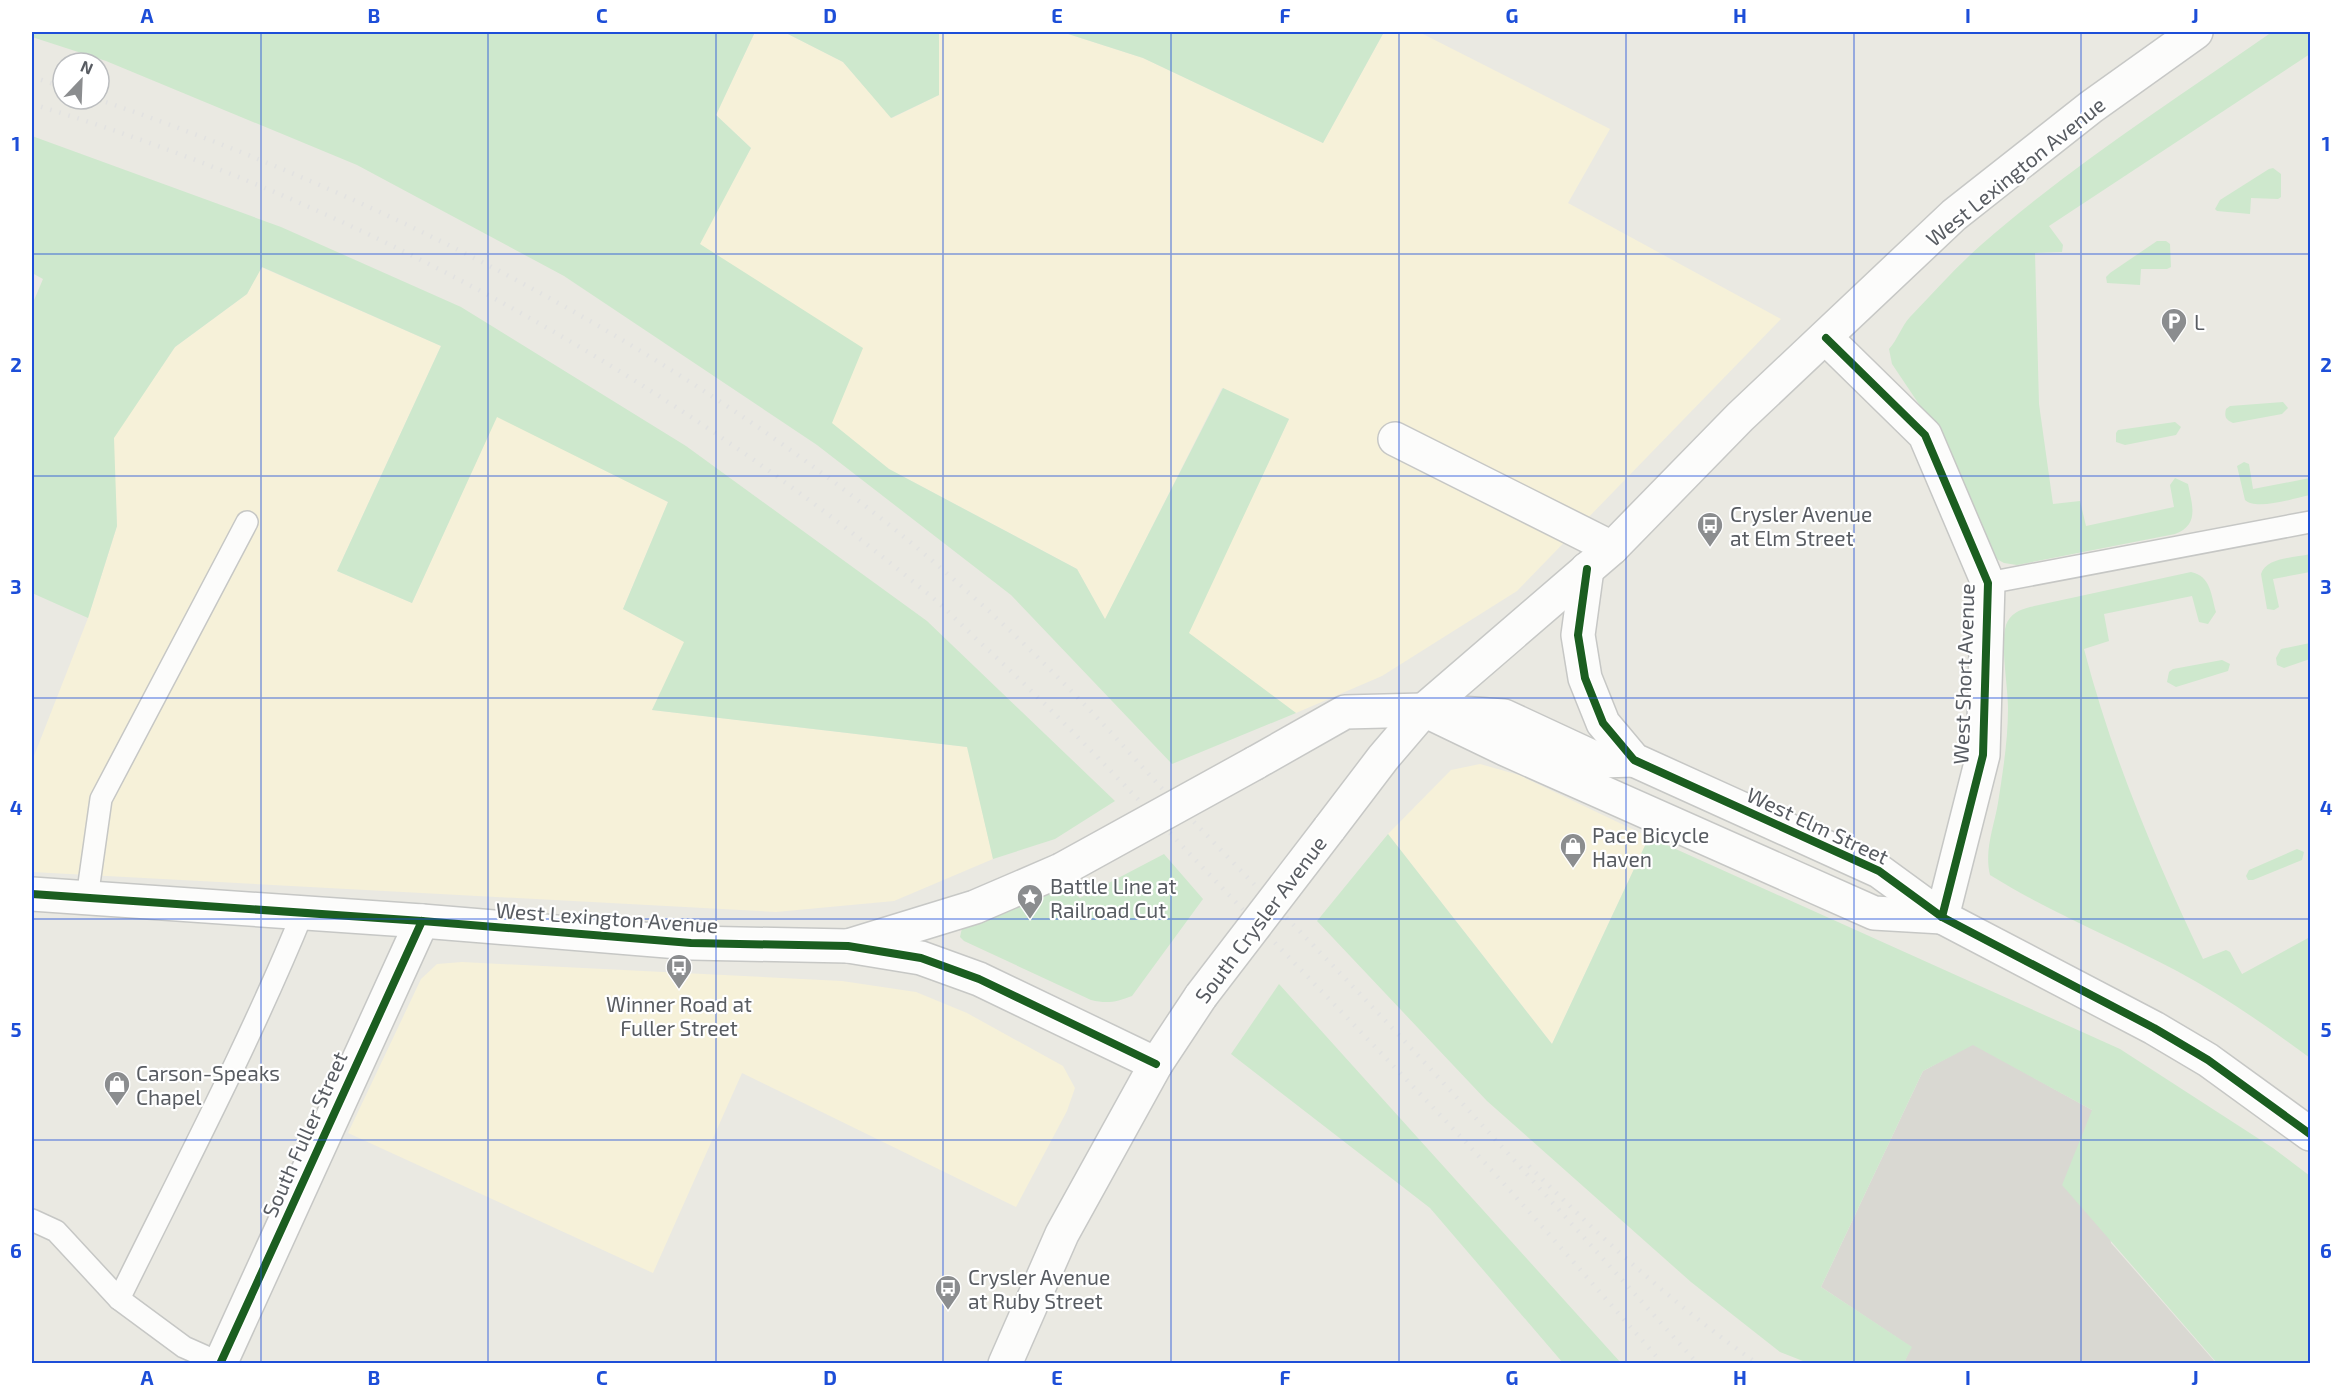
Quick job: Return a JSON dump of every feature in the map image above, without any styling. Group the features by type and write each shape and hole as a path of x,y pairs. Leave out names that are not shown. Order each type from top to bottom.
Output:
{"street":[{"name":"West Lexington Avenue","path":"1612,548 1740,417 1954,215 2091,107 2196,32"},
{"name":"West Short Avenue","path":"1826,338 1925,435 1988,583 1983,755 1942,917"},
{"path":"1395,439 1612,548"},
{"name":"South Crysler Avenue","path":"1005,1364 1062,1234 1156,1064 1201,996 1383,758 1424,710 1612,548"},
{"name":"West Elm Street","path":"1587,569 1578,635 1585,678 1603,723 1634,760 1879,871 1942,917 2163,1033 2208,1060 2310,1134"},
{"path":"848,946 975,907 1061,870 1345,712 1424,710"},
{"name":"West Elm Street","path":"1424,710 1504,716 1601,761 1634,760"},
{"name":"West Elm Street","path":"1424,710 1505,749 1874,913 1942,917"},
{"name":"West Lexington Avenue","path":"32,894 303,912 691,943 848,946 921,958 979,979 1156,1064"},
{"name":"South Fuller Street","path":"220,1363 422,921"}],"lane":[{"path":"87,898 101,799 247,522"},
{"path":"1988,583 2310,522"},
{"path":"119,1299 282,965 303,912"},
{"path":"32,1220 56,1231 119,1299 184,1347 220,1363"}],"shaded area":[{"path":"755,32 784,32 843,62 892,118 939,95 939,32 1062,32 1143,58 1323,143 1384,32 1419,32 1610,129 1568,203 1781,319 1517,591 1382,676 1296,713 1188,633 1289,419 1222,388 1105,620 1077,569 889,469 831,423 699,244 751,148 716,115"},
{"path":"261,267 441,346 337,571 412,603 497,416 668,502 623,609 685,642 652,710 968,747 993,859 894,901 776,912 32,872 32,761 88,618 117,526 113,438 175,347 247,294"},
{"path":"1480,764 1519,775 1649,837 1552,1044 1388,834 1451,770"},
{"path":"462,962 842,981 916,992 967,1013 1063,1066 1075,1088 1067,1111 1016,1207 742,1073 653,1273 348,1133 421,979 437,964"},
{"path":"1973,1044 2092,1110 2111,1243 2216,1363 1904,1363 1911,1347 1821,1287 1923,1071"}],"green space":[{"path":"32,32 755,32 716,115 751,148 700,244 863,348 832,423 889,469 1077,569 1105,619 1223,388 1289,419 1189,633 1296,713 1172,764 1011,595 817,445 564,276 357,165 111,63 111,51 75,51 32,37"},
{"path":"784,32 939,32 939,95 891,118 843,62"},
{"path":"1062,32 1384,32 1323,143 1143,58"},
{"path":"2272,32 2310,32 2310,54 2049,226 2063,245 2062,252 2035,253 2039,404 2053,504 2080,501 2086,526 2174,507 2170,485 2175,478 2188,484 2192,507 2191,520 2183,530 2175,534 2017,565 2004,563 1995,558 1931,422 1892,364 1889,349 1907,321 1936,289 1972,253 2015,216 2124,134"},
{"path":"32,136 281,227 461,307 686,446 927,621 1115,801 1055,839 993,859 967,747 652,710 684,642 623,609 668,502 497,417 412,603 337,571 441,346 262,267 247,294 175,347 114,438 117,526 88,618 32,593 32,305 43,279 32,273"},
{"path":"2273,168 2281,174 2281,197 2278,199 2251,198 2250,214 2215,209 2220,200"},
{"path":"2157,241 2166,241 2170,244 2171,267 2141,269 2140,285 2107,283 2106,277 2110,273"},
{"path":"2283,402 2288,408 2282,414 2233,423 2225,416 2226,409 2230,406"},
{"path":"2175,422 2181,427 2176,435 2125,445 2116,442 2118,430"},
{"path":"2244,462 2249,464 2253,489 2310,478 2310,495 2266,504 2250,503 2245,500 2237,466"},
{"path":"2310,554 2310,572 2273,579 2279,607 2274,610 2267,609 2261,574 2264,568 2275,561"},
{"path":"2191,572 2203,578 2211,593 2216,612 2208,624 2199,622 2192,596 2104,614 2109,641 2084,649 2121,768 2168,883 2203,959 2226,950 2230,952 2242,974 2310,937 2310,1058 2212,991 2154,959 2035,901 1990,875 1989,848 1998,803 2007,732 2008,699 2004,633 2008,621 2015,613 2030,607"},
{"path":"2310,643 2310,659 2284,668 2277,665 2276,658 2281,649"},
{"path":"2222,660 2230,664 2228,671 2176,687 2167,682 2169,672 2173,669"},
{"path":"1388,834 1552,1044 1649,837 2120,1049 2273,1148 2310,1176 2310,1363 2217,1363 2062,1185 2092,1110 1973,1045 1923,1071 1821,1287 1912,1347 1904,1363 1808,1363 1780,1352 1691,1282 1487,1101 1317,921"},
{"path":"2297,849 2304,852 2302,860 2248,880 2246,876 2249,870"},
{"path":"1164,854 1203,899 1132,996 1112,1002 1091,1000 964,941 960,937 962,928 1014,909 1058,888 1073,892 1080,898"},
{"path":"1279,984 1621,1363 1563,1363 1430,1208 1231,1054"}],"railway":[{"path":"32,77 51,83"},
{"path":"32,104 153,144 271,191 387,243 501,302 611,366 718,435 822,510 938,602 1069,728 1460,1136 1663,1364"},
{"path":"111,104 204,138 310,181 415,228 517,280 616,336 713,397 807,462 898,532 978,601 1115,736 1171,799 1411,1048 1698,1364"},
{"path":"1529,1166 1639,1270 1697,1319 1758,1364"}],"cycle path":[{"path":"1826,338 1925,435 1988,583 1983,755 1942,917"},
{"path":"1587,569 1578,635 1585,678 1603,723 1634,760 1879,871 1942,917 2154,1028 2208,1060 2310,1134"},
{"path":"32,894 422,921 691,943 848,946 921,958 979,979 1156,1064"},
{"path":"220,1364 422,921"}],"place":[{"name":"L","path":"2174,344"},
{"name":"Crysler Avenue at Elm Street","path":"1710,548"},
{"name":"Pace Bicycle Haven","path":"1573,869"},
{"name":"Battle Line at Railroad Cut","path":"1030,920"},
{"name":"Winner Road at Fuller Street","path":"679,990"},
{"name":"Carson-Speaks Chapel","path":"117,1107"},
{"name":"Crysler Avenue at Ruby Street","path":"948,1311"}]}
